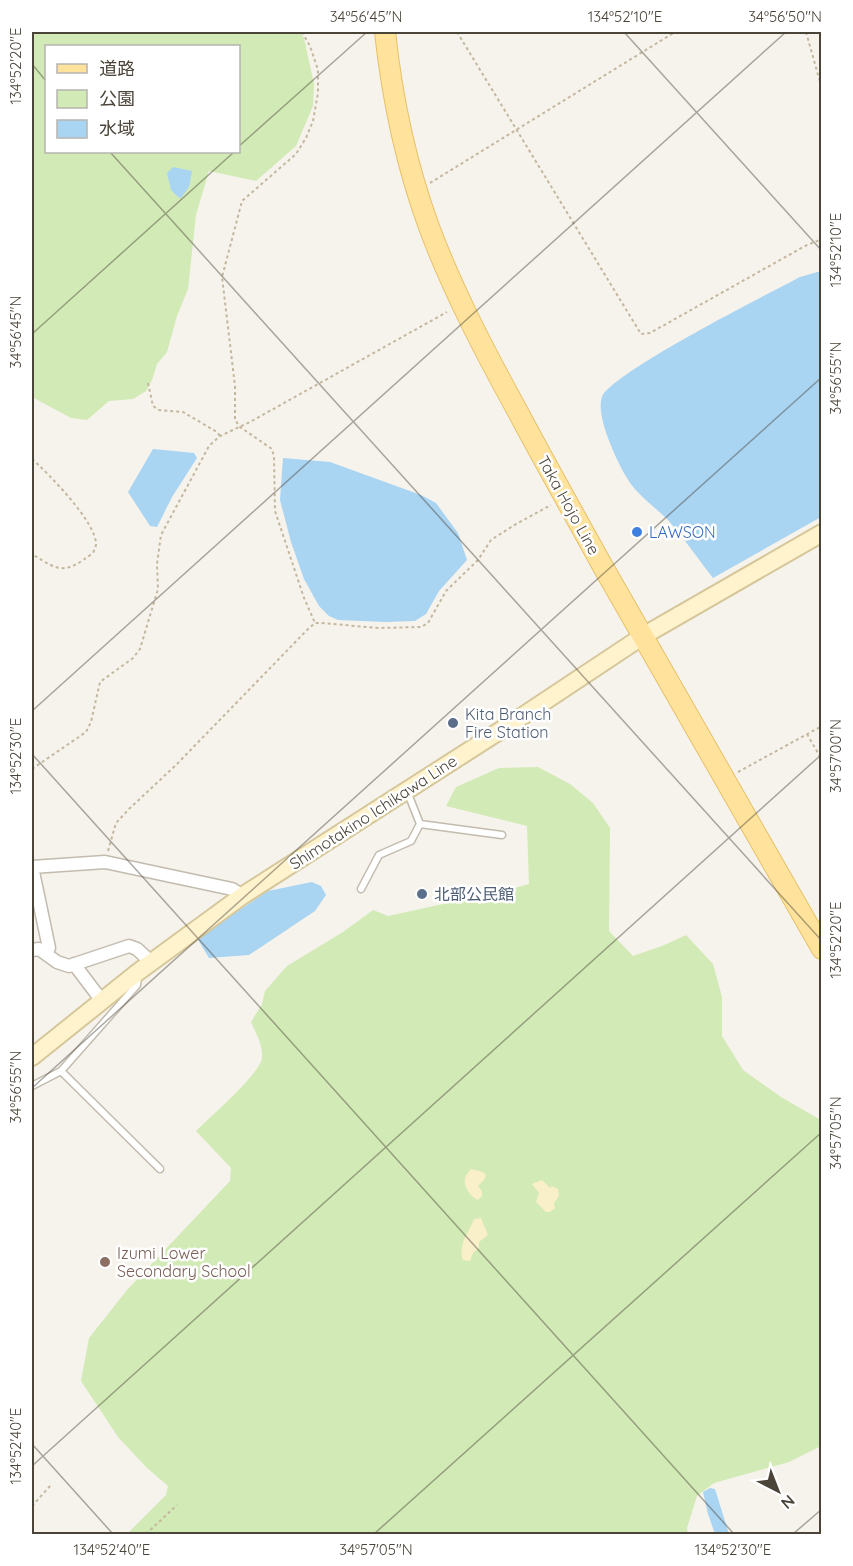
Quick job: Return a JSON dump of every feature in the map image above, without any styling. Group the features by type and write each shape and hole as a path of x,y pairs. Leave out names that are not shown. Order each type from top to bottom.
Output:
{"main road":[{"name":"Taka Hojo Line","path":"385,32 389,70 417,191 429,227 462,304 487,356 565,500 822,949"},
{"name":"Shimotakino Ichikawa Line","path":"32,1058 145,967 242,896 643,636 822,533"}],"street":[{"path":"46,952 49,948 45,923 32,867 105,862 232,889 242,896"},
{"path":"32,950 39,949 46,952 57,962 69,966 129,946 136,949 145,967"},
{"path":"74,964 102,1001"}],"lane":[{"path":"406,791 420,824"},
{"path":"420,824 502,836"},
{"path":"361,890 379,855 411,841 420,824"},
{"path":"32,1086 61,1071 137,985 145,967"},
{"path":"61,1071 160,1169"}],"path":[{"path":"303,32 318,70 318,93 313,121 296,154 242,201 222,277 235,386 235,420 240,427 272,449 275,512 304,598 315,623"},
{"path":"457,32 641,334 650,333 805,246 822,239"},
{"path":"417,191 675,32"},
{"path":"806,32 822,89"},
{"path":"32,769 86,732 91,722 100,682 138,654 158,590 157,564 161,535 209,446 220,436 462,304"},
{"path":"148,383 153,406 159,410 183,412 220,436"},
{"path":"32,459 70,498 90,529 96,543 93,553 70,568 62,569 47,564 32,554"},
{"path":"105,862 116,824 315,623 379,628 421,627 428,622 446,591 478,560 491,540 516,524 565,500"},
{"path":"725,780 822,726"},
{"path":"807,734 822,760"},
{"path":"32,1506 51,1485"},
{"path":"146,1534 177,1505"}],"green space":[{"path":"32,32 300,32 304,38 314,84 313,106 296,146 256,181 209,171 196,215 188,289 177,316 167,352 157,364 146,391 133,399 109,401 87,420 71,418 32,397"},
{"path":"538,767 570,784 593,803 610,828 609,931 633,956 686,935 713,964 722,997 722,1036 743,1070 781,1097 819,1119 822,1130 821,1446 789,1462 714,1483 697,1496 687,1528 688,1534 119,1534 129,1532 166,1495 168,1486 147,1468 118,1437 81,1381 89,1338 127,1290 230,1181 231,1168 196,1131 244,1084 259,1065 262,1058 261,1048 251,1022 262,1004 265,991 287,966 343,932 373,910 388,916 529,884 527,826 446,806 456,787 499,768"}],"sand":[{"path":"471,1169 486,1175 478,1186 482,1191 482,1196 478,1200 470,1194 465,1185 465,1177"},
{"path":"542,1180 550,1188 552,1186 558,1189 559,1196 554,1203 555,1208 550,1212 546,1212 536,1202 539,1193 532,1184"},
{"path":"481,1218 488,1235 479,1242 479,1248 473,1253 470,1261 463,1260 461,1250 464,1239 474,1219"}],"water":[{"path":"173,167 192,171 189,187 181,198 171,190 167,173"},
{"path":"821,271 821,517 713,578 668,520 640,495 627,478 604,426 602,397 632,371 692,334 800,277"},
{"path":"153,449 194,453 197,458 172,497 157,527 150,526 128,492"},
{"path":"283,458 330,462 421,495 436,503 458,533 467,560 439,591 426,614 415,621 338,620 329,616 319,606 304,579 280,500"},
{"path":"312,882 321,886 326,895 315,911 249,955 209,958 197,938 268,891"},
{"path":"710,1488 715,1489 729,1534 715,1534 703,1492"}],"place":[{"name":"LAWSON","path":"637,532"},
{"name":"Kita Branch Fire Station","path":"453,723"},
{"name":"北部公民館","path":"422,894"},
{"name":"Izumi Lower Secondary School","path":"105,1262"}]}
